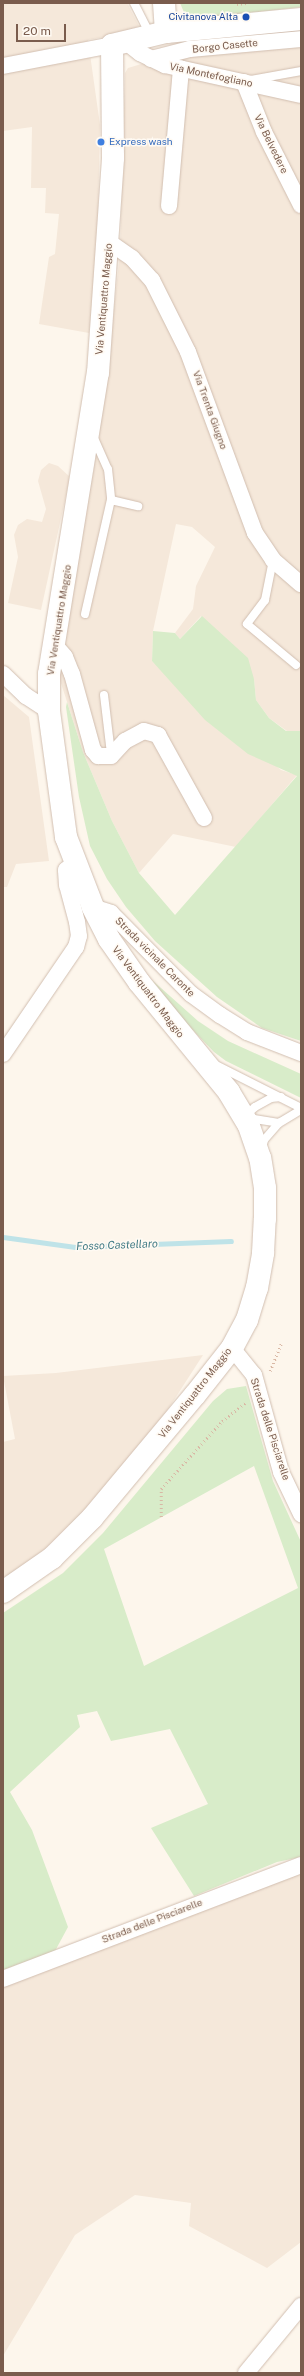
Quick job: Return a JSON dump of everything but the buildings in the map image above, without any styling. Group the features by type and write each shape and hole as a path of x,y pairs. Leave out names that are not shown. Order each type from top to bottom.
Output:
{"main road":[{"path":"158,34 164,3"},
{"path":"119,44 158,34 301,19"},
{"name":"Via Ventiquattro Maggio","path":"3,1592 52,1558 92,1518 196,1395 232,1348 247,1320 263,1252 265,1188 260,1158 244,1117 229,1092 198,1057 121,958 93,907 66,837 60,803 49,711 49,674 53,643 91,431 109,242 119,44"}],"street":[{"name":"Borgo Casette","path":"151,59 190,50 301,38"},
{"name":"Via Montefogliano","path":"119,44 151,59 181,69 301,95"},
{"path":"3,66 119,44"},
{"path":"169,206 181,69"},
{"name":"Via Belvedere","path":"244,82 264,132 301,205"},
{"name":"Via Trenta Giugno","path":"109,242 143,268 185,345 255,533 273,560 301,584"},
{"path":"53,643 65,657 72,674 93,750 98,756 111,756 133,735 150,731 158,734 204,818"},
{"path":"3,674 26,696 49,711"},
{"path":"3,1054 76,947 79,936 77,922 67,885 66,870 76,862"},
{"name":"Strada vicinale Caronte","path":"93,907 111,913 191,994 220,1015 247,1032 301,1053"},
{"name":"Strada delle Pisciarelle","path":"232,1348 254,1375 281,1472 301,1514"},
{"name":"Strada delle Pisciarelle","path":"3,1979 301,1865"},
{"path":"246,2373 301,2306"}],"lane":[{"path":"134,3 158,34"},
{"path":"244,82 301,71"},
{"path":"85,614 110,500 108,468 91,431"},
{"path":"110,500 138,506"},
{"path":"273,560 265,600 247,624 296,665"},
{"path":"104,695 111,756"},
{"path":"198,1057 281,1097 301,1109 279,1123 264,1140 260,1158"},
{"path":"244,1117 255,1107 271,1098 281,1097"},
{"path":"244,1117 279,1123"}],"path":[{"path":"160,1517 161,1489 222,1421 260,1393 282,1342"}],"shaded area":[{"path":"3,3 127,3 139,26 120,34 88,40 100,125 97,263 89,333 39,324 49,257 55,254 59,214 45,213 46,188 31,188 32,127 3,131"},
{"path":"301,40 301,731 287,731 269,718 256,700 254,679 201,616 180,639 175,633 193,609 196,586 215,547 192,527 176,524 153,631 152,661 281,770 297,775 236,847 173,834 139,873 112,821 83,752 60,680 61,643 94,468 120,253 125,73 128,68 171,55"},
{"path":"49,463 58,466 70,477 41,610 8,603 18,557 14,535 18,525 27,519 42,522 46,509 38,481 41,470"},
{"path":"3,695 29,717 49,861 16,864 7,887 3,887"},
{"path":"203,1355 152,1434 48,1552 3,1583 3,1442 15,1439 3,1376 56,1373"},
{"path":"301,1865 301,2242 267,2268 189,2226 191,2203 135,2195 75,2235 3,2356 3,1979"}],"green space":[{"path":"180,3 301,3 301,7 198,19 186,17"},
{"path":"202,616 248,658 254,679 256,700 269,718 286,731 301,731 301,1041 262,1028 217,997 155,941 126,907 107,879 90,846 79,797 66,707 67,702 83,752 112,821 139,873 175,915 297,776 248,754 205,720 152,661 153,631 175,633 180,639"},
{"path":"152,980 198,1021 228,1041 301,1074 301,1098 226,1061 214,1052 186,1023"},
{"path":"246,1386 273,1481 301,1542 301,1857 277,1862 194,1896 151,1828 208,1804 170,1729 111,1741 97,1711 77,1715 80,1727 10,1792 32,1830 68,1927 55,1951 3,1970 3,1613 63,1573 103,1533 213,1401 227,1389","holes":["254,1466 298,1588 144,1666 104,1549"]}],"waterway":[{"name":"Fosso Castellaro","path":"3,1237 75,1247 231,1241"}],"place":[{"name":"Civitanova Alta","path":"246,17"},
{"name":"Express wash","path":"101,142"}]}
